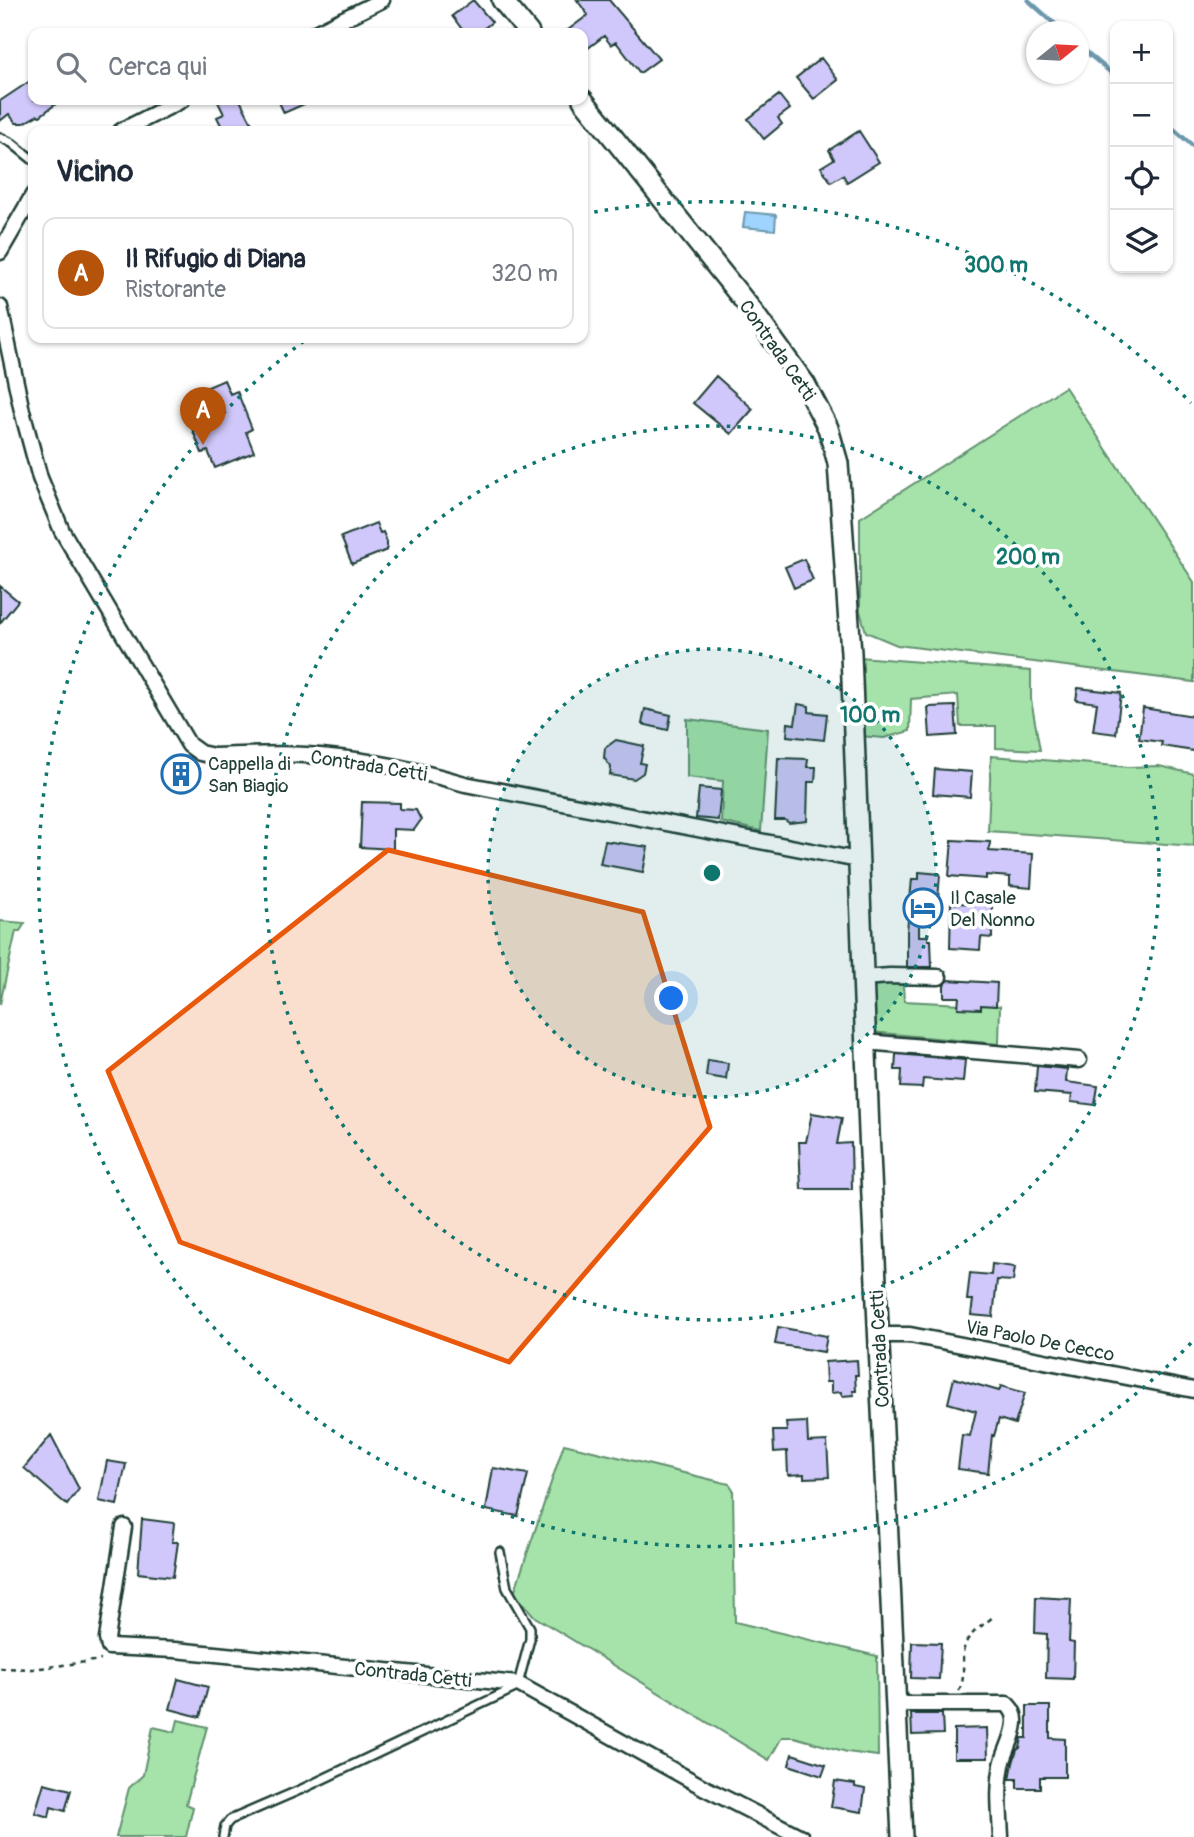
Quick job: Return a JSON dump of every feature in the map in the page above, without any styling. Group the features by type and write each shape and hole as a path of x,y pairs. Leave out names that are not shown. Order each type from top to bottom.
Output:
{"main road":[{"path":"502,0 525,28"},
{"name":"Contrada Cetti","path":"587,105 758,318 805,384 828,428 838,463 852,666 862,978 902,1837"}],"street":[{"path":"325,28 382,0"},
{"path":"131,126 172,105"},
{"path":"0,252 28,204"},
{"name":"Contrada Cetti","path":"0,307 22,411 40,478 62,531 189,745 200,753 214,756 305,755 360,761 427,773 479,787 858,860"},
{"path":"862,978 939,977"},
{"path":"865,1042 1079,1060"},
{"name":"Via Paolo De Cecco","path":"878,1335 911,1335 1194,1390"},
{"name":"Contrada Cetti","path":"124,1527 107,1639 109,1647 175,1650 519,1685 703,1787 801,1837"},
{"path":"896,1704 1007,1704 1012,1709 1016,1720 999,1784 1001,1837"}],"lane":[{"path":"0,137 28,156"},
{"path":"223,1837 225,1826 230,1820 302,1789 519,1685 530,1628 507,1588 500,1552"}],"path":[{"path":"944,1704 952,1700 962,1688 964,1646 970,1636 994,1615"},
{"path":"0,1668 33,1669 108,1658"}],"highlighted area":[{"path":"388,850 643,912 710,1127 509,1362 180,1242 108,1071"}],"green space":[{"path":"1065,387 1194,582 1194,682 897,645 866,632 860,611 860,518"},
{"path":"859,657 1031,671 1031,700 1040,750 996,748 996,726 960,726 958,695 911,699 910,731 884,738 860,736"},
{"path":"687,719 768,729 761,831 721,822 723,781 687,777"},
{"path":"991,756 1129,767 1159,766 1194,774 1194,846 988,831"},
{"path":"0,921 25,923 20,931 16,931 0,1004"},
{"path":"869,982 903,985 904,1001 1000,1006 999,1044 871,1032"},
{"path":"564,1444 729,1484 733,1489 735,1622 877,1656 878,1756 847,1752 794,1737 782,1737 769,1760 535,1617 514,1593"},
{"path":"178,1720 207,1727 186,1804 193,1807 186,1837 116,1837 129,1788 143,1775 153,1727 175,1732"}],"water":[{"path":"745,212 776,215 775,230 743,227"}],"building":[{"path":"473,0 492,22 484,28 461,28 452,16"},
{"path":"577,0 609,0 659,59 640,73 616,42 611,45 604,36 588,48 588,28 571,28 588,15"},
{"path":"821,58 838,80 814,99 796,78"},
{"path":"28,82 28,105 54,105 40,116 24,123 16,123 9,114 0,121 0,101"},
{"path":"779,95 790,109 778,118 782,124 764,139 748,119"},
{"path":"220,105 243,105 253,126 222,126 217,117 224,114"},
{"path":"280,105 302,105 284,113"},
{"path":"859,131 879,162 847,182 843,175 831,182 821,167 834,159 829,150"},
{"path":"716,376 753,409 731,434 693,403"},
{"path":"224,380 230,394 237,391 252,429 246,432 254,452 215,468 208,451 202,453 191,426 198,423 187,396"},
{"path":"376,523 380,533 383,532 387,550 352,564 341,537"},
{"path":"804,559 813,580 794,588 785,567"},
{"path":"0,586 18,601 0,623"},
{"path":"1078,688 1121,693 1116,734 1093,731 1097,703 1076,700"},
{"path":"798,704 809,706 809,712 827,714 824,740 787,736 788,723 795,724"},
{"path":"955,706 957,735 930,737 928,707"},
{"path":"1143,708 1194,716 1194,751 1161,746 1162,742 1139,739"},
{"path":"645,709 671,715 668,730 642,724"},
{"path":"616,740 644,746 640,763 645,764 643,773 634,779 610,775 611,767 604,758 605,748"},
{"path":"778,758 808,759 807,767 816,767 815,782 808,782 807,821 789,823 775,820"},
{"name":"Cappella di San Biagio","path":"185,762 191,783 177,787 172,765"},
{"path":"935,769 972,772 970,797 933,794"},
{"path":"699,788 721,790 718,820 696,818"},
{"path":"362,802 400,803 400,809 416,810 421,820 414,830 393,829 393,849 360,847"},
{"path":"952,840 990,842 989,851 1033,854 1031,888 1010,886 1010,877 986,875 986,879 949,876"},
{"path":"605,841 648,847 643,872 600,864"},
{"path":"919,872 940,874 937,913 919,911 919,936 928,936 928,940 931,940 932,967 907,967 912,879 919,879"},
{"path":"951,903 992,904 992,938 981,937 980,950 950,948"},
{"path":"948,980 997,983 996,1006 981,1005 981,1009 958,1008 959,997 944,997 944,985"},
{"path":"896,1054 965,1060 963,1082 923,1079 922,1088 901,1087 902,1070 895,1070"},
{"path":"708,1060 728,1063 726,1079 706,1076"},
{"path":"1037,1066 1067,1069 1066,1082 1098,1086 1095,1105 1071,1102 1072,1095 1035,1092"},
{"path":"812,1113 842,1118 837,1144 851,1143 852,1189 801,1189 799,1142 806,1142"},
{"path":"992,1264 1015,1267 1013,1281 997,1280 993,1317 971,1315 973,1300 967,1300 970,1273 991,1275"},
{"path":"778,1327 827,1336 824,1352 775,1344"},
{"path":"857,1360 858,1375 855,1375 854,1395 831,1393 831,1382 826,1382 825,1362"},
{"path":"954,1378 999,1391 1001,1386 1025,1393 1015,1424 999,1419 994,1436 992,1435 988,1473 958,1469 962,1435 970,1436 976,1411 948,1403"},
{"path":"807,1422 808,1442 827,1441 829,1477 804,1478 804,1474 788,1475 787,1451 774,1452 773,1431 787,1431 786,1423"},
{"path":"51,1435 79,1489 67,1505 24,1468"},
{"path":"107,1461 126,1464 117,1505 99,1501"},
{"path":"493,1468 528,1474 518,1516 486,1510"},
{"path":"142,1519 174,1523 172,1542 178,1542 173,1577 138,1573"},
{"path":"1036,1597 1071,1599 1069,1642 1074,1643 1073,1679 1046,1678 1047,1634 1035,1633"},
{"path":"912,1642 941,1643 939,1679 911,1678"},
{"path":"178,1679 208,1687 200,1717 170,1709"},
{"path":"1027,1706 1050,1706 1050,1738 1065,1739 1065,1777 1040,1777 1040,1788 1017,1788 1017,1779 1010,1779 1017,1750 1022,1738 1027,1738"},
{"path":"911,1714 942,1714 943,1734 912,1735"},
{"path":"987,1728 988,1758 954,1758 954,1729"},
{"path":"792,1754 826,1765 822,1776 789,1765"},
{"path":"835,1781 855,1784 855,1787 865,1789 862,1812 831,1807"},
{"path":"44,1783 71,1790 65,1811 51,1807 49,1817 35,1813"}],"waterway":[{"path":"1028,0 1052,21"},
{"path":"1089,54 1110,72"},
{"path":"1173,128 1194,147"}],"place":[{"name":"Il Rifugio di Diana","path":"203,445"},
{"name":"Cappella di San Biagio","path":"181,774"},
{"name":"Il Casale Del Nonno","path":"923,908"}]}
